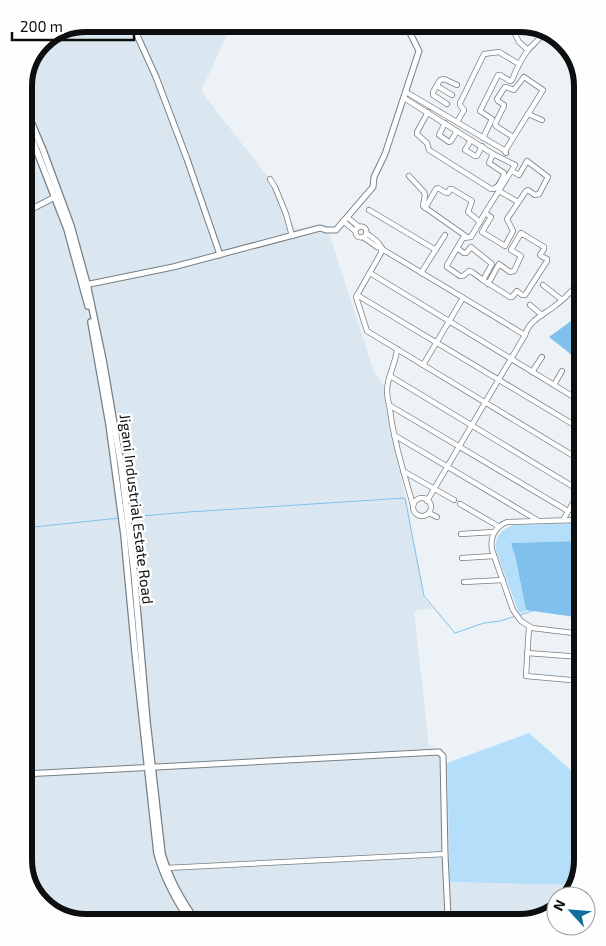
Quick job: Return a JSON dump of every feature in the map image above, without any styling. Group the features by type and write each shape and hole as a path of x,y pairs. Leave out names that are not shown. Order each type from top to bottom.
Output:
{"main road":[{"name":"Jigani Industrial Estate Road","path":"33,126 43,150 84,285 134,572 158,854 161,869 167,883 185,913"},
{"name":"Jigani Industrial Estate Road","path":"33,139 57,196"},
{"name":"Jigani Industrial Estate Road","path":"150,768 162,854 172,884 191,913"}],"street":[{"path":"136,32 156,77 220,255"},
{"path":"84,285 173,267 320,228 336,230 373,187 374,177 385,154 419,51 410,33"},
{"path":"514,33 518,42 528,50"},
{"path":"483,138 492,119 480,112 480,110 498,76 500,75 511,81 528,50 540,37"},
{"path":"457,122 464,110 460,103 484,54 499,52 519,64"},
{"path":"503,158 513,137 543,90 524,77 514,90 505,87 497,99 504,106 495,124 513,137"},
{"path":"438,111 445,103 432,94 440,80 444,79 457,85"},
{"path":"437,86 452,95"},
{"path":"406,92 505,151"},
{"path":"404,98 515,165 471,237 463,238 447,267 460,276 469,271 472,272 510,297 518,290 524,295 547,259 540,256 544,247 521,233 511,250"},
{"path":"428,105 417,134 427,143 429,150 494,190 504,175 504,173 489,163 494,154"},
{"path":"528,114 542,120"},
{"path":"445,123 439,135 449,142 457,131"},
{"path":"462,134 465,127"},
{"path":"471,140 466,150 475,156 477,156 482,146"},
{"path":"505,246 513,232 507,219 527,190 535,195 539,194 548,177 527,161 519,174 512,171"},
{"path":"409,176 424,192 423,206 467,237"},
{"path":"270,178 286,214 292,236"},
{"path":"426,208 438,188 445,193 452,189 472,201 468,212 480,222"},
{"path":"499,191 518,202"},
{"path":"33,208 57,196"},
{"path":"369,210 436,250"},
{"path":"485,213 491,217 482,232 521,256 514,271 510,272 499,264 488,284"},
{"path":"345,219 357,229 365,228 365,235"},
{"path":"357,229 355,234 358,237 365,235 380,244 382,249 525,335"},
{"path":"421,273 445,236"},
{"path":"457,248 466,253 471,247 492,264 483,280"},
{"path":"382,249 356,297 367,331 574,456"},
{"path":"370,273 574,397"},
{"path":"543,285 562,300"},
{"path":"427,501 531,323 557,305 574,288"},
{"path":"357,295 574,425"},
{"path":"423,365 463,298"},
{"path":"530,305 542,315"},
{"path":"397,349 396,361 387,389 394,435 414,505 414,511 418,516 425,515 430,505 424,499 416,501 414,505"},
{"path":"532,372 542,358"},
{"path":"554,385 562,371"},
{"path":"390,376 574,485"},
{"path":"389,405 568,511"},
{"path":"394,435 536,520"},
{"path":"404,471 454,500"},
{"path":"563,520 574,502"},
{"path":"460,504 498,526"},
{"path":"428,512 437,518"},
{"path":"574,520 510,521 498,526 491,542 513,610 521,621 532,628 574,633"},
{"path":"461,534 494,532"},
{"path":"462,558 494,556"},
{"path":"464,582 503,580"},
{"path":"529,627 526,676 574,680"},
{"path":"527,653 574,656"},
{"path":"32,774 439,752 443,756 448,914"},
{"path":"166,868 445,854"}],"shaded area":[{"path":"87,32 225,32 227,35 201,91 271,181 296,229 326,224 374,372 385,388 390,430 405,495 424,598 432,608 414,611 429,746 441,750 447,763 450,882 567,885 546,886 546,906 533,912 519,914 83,913 69,911 51,900 38,883 32,859 33,83 38,63 51,46 60,40 69,35"},
{"path":"574,319 574,357 549,337"},
{"path":"574,523 574,541 512,543 526,610 526,612 519,613 496,551 496,541 500,534 506,528 515,525"},
{"path":"574,541 574,617 526,610 511,543"},
{"path":"529,733 574,773 574,859 572,873 567,885 450,882 447,763"}],"waterway":[{"path":"129,517 405,498 424,596 455,633 484,623 516,616"},
{"path":"32,527 120,518"},
{"path":"520,615 535,610"}]}
